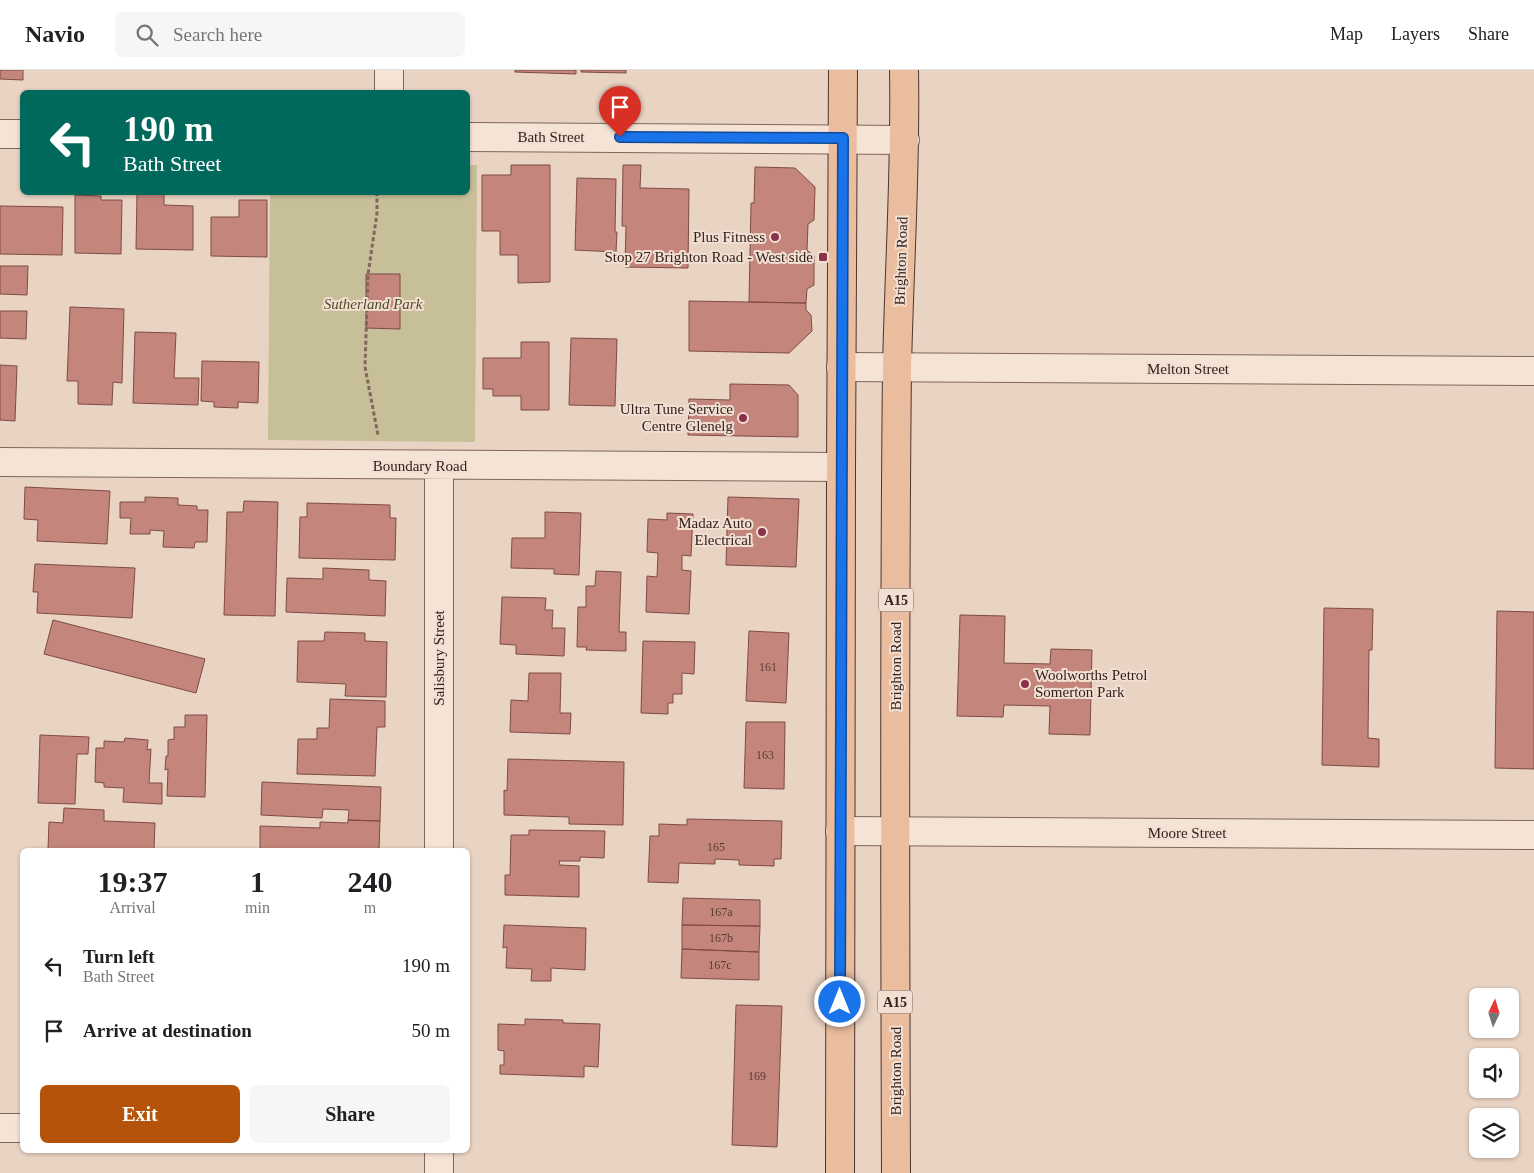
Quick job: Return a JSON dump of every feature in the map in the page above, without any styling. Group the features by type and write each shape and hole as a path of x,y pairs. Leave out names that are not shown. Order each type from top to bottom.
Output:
{"main road":[{"path":"840,1173 843,70"},
{"name":"Brighton Road","path":"896,1173 895,831 898,368 905,140 904,70"}],"street":[{"path":"389,70 389,90"},
{"path":"0,134 20,134"},
{"name":"Bath Street","path":"470,137 843,138 905,140"},
{"name":"Melton Street","path":"841,367 1534,371"},
{"name":"Boundary Road","path":"0,462 841,468"},
{"name":"Salisbury Street","path":"439,466 439,848"},
{"name":"Moore Street","path":"840,831 1534,835"},
{"path":"0,1128 20,1128"},
{"path":"439,1153 439,1173"}],"path":[{"path":"377,195 377,213 368,275 365,366 378,428 379,466"}],"green space":[{"name":"Sutherland Park","path":"470,165 477,165 475,442 268,440 270,195 470,195"}],"building":[{"path":"0,70 23,70 23,80 0,79"},
{"path":"515,70 576,70 576,74 515,72"},
{"path":"581,70 626,70 626,73 581,72"},
{"path":"511,165 550,165 550,282 518,283 518,255 500,255 500,231 482,231 482,175 511,175"},
{"path":"623,165 641,165 640,188 689,189 688,268 625,267 626,226 622,226"},
{"path":"755,167 795,168 815,187 814,220 808,224 807,250 814,256 814,285 807,289 806,303 749,302 751,203 754,203"},
{"path":"577,178 616,179 616,252 575,250"},
{"path":"75,195 101,196 101,200 122,200 121,254 75,253"},
{"path":"137,195 164,195 164,205 193,206 193,250 136,249"},
{"path":"239,200 267,200 267,257 211,256 211,217 239,217"},
{"path":"0,206 63,207 62,255 0,254"},
{"path":"0,266 28,266 27,295 0,294"},
{"path":"366,274 400,274 400,329 366,328"},
{"path":"689,301 806,303 806,310 811,315 812,331 789,353 689,351"},
{"path":"70,307 124,309 122,383 113,382 112,405 78,404 78,381 67,381"},
{"path":"0,311 27,311 26,339 0,338"},
{"path":"135,332 176,333 174,378 199,378 198,405 133,403"},
{"path":"571,338 617,339 615,406 569,405"},
{"path":"521,342 549,342 549,410 521,410 521,396 493,396 493,389 483,389 483,358 521,358"},
{"path":"202,361 259,362 258,403 238,402 238,408 214,407 214,402 201,401"},
{"path":"0,365 17,366 15,421 0,420"},
{"name":"Ultra Tune Service Centre Glenelg","path":"730,384 789,385 798,395 798,437 688,435 689,399 730,400"},
{"path":"25,487 110,491 107,544 37,541 38,520 24,519"},
{"path":"145,497 178,498 178,505 197,506 197,510 208,510 207,542 195,542 194,548 163,547 164,531 150,530 150,534 130,534 131,518 120,518 120,502 145,502"},
{"name":"Madaz Auto Electrical","path":"728,497 799,499 796,567 726,565"},
{"path":"244,501 278,502 275,616 224,615 227,512 243,512"},
{"path":"307,503 390,505 390,518 396,518 395,560 299,558 300,517 307,517"},
{"path":"545,512 581,513 579,575 554,574 554,569 511,568 512,538 545,538"},
{"path":"667,513 693,514 691,556 682,555 682,570 691,571 689,614 646,612 647,576 657,577 658,553 647,552 648,519 667,520"},
{"path":"35,564 135,568 132,618 37,613 38,592 33,592"},
{"path":"323,568 369,570 369,580 386,581 385,616 286,612 287,578 323,579"},
{"path":"596,571 621,572 619,632 626,632 626,651 586,650 587,647 577,647 578,607 586,607 586,586 595,586"},
{"path":"502,597 546,598 545,610 553,610 552,628 565,628 564,656 516,654 516,645 500,644"},
{"path":"1324,608 1373,609 1372,650 1369,650 1368,738 1379,739 1379,767 1322,765"},
{"path":"1497,611 1534,612 1534,769 1495,768"},
{"name":"Woolworths Petrol Somerton Park","path":"960,615 1005,616 1004,663 1050,664 1051,649 1092,650 1090,735 1049,734 1050,706 1004,705 1003,717 957,716"},
{"path":"53,620 205,659 196,693 44,654"},
{"path":"749,631 789,633 786,703 746,701"},
{"path":"325,632 365,633 365,641 387,642 386,697 345,696 346,684 297,682 298,641 324,641"},
{"path":"643,641 695,642 694,674 682,673 682,694 673,694 673,703 668,703 668,714 641,713"},
{"path":"529,673 561,673 560,713 571,713 570,734 510,732 511,700 528,701"},
{"path":"330,699 385,701 385,727 377,727 375,776 297,774 298,739 317,739 317,728 329,728"},
{"path":"185,715 207,715 205,797 167,796 168,769 165,770 166,756 168,756 168,740 174,739 174,727 185,727"},
{"path":"746,722 785,722 784,789 744,788"},
{"path":"40,735 89,737 88,754 77,754 75,804 38,803"},
{"path":"125,738 148,740 147,750 151,749 149,783 162,783 162,804 123,802 124,788 104,787 104,783 95,782 96,748 104,748 104,741 124,742"},
{"path":"508,759 624,762 623,825 569,824 569,817 504,815 504,790 507,791"},
{"path":"262,782 381,787 380,821 348,820 349,810 323,809 322,818 261,815"},
{"path":"64,808 104,810 104,821 155,823 154,848 48,848 49,822 63,823"},
{"path":"687,819 782,821 781,859 774,859 774,866 739,865 739,860 715,859 715,864 679,863 678,883 648,882 650,836 659,836 659,824 687,825"},
{"path":"348,820 380,821 379,848 260,848 260,826 320,828 320,822 348,823"},
{"path":"529,830 605,831 604,858 580,857 580,861 559,861 560,865 579,866 579,897 505,895 505,875 510,875 511,835 529,835"},
{"path":"683,898 760,900 760,926 682,925"},
{"path":"504,925 586,928 585,970 551,968 551,981 531,981 532,969 506,968 507,947 503,948"},
{"path":"682,925 760,926 759,952 682,949"},
{"path":"682,949 759,952 759,980 681,978"},
{"path":"736,1005 782,1006 777,1147 732,1145"},
{"path":"525,1019 563,1020 563,1023 600,1024 598,1067 584,1066 584,1077 500,1074 500,1065 504,1065 504,1051 498,1050 498,1024 525,1025"}],"place":[{"name":"Plus Fitness","path":"775,237"},
{"name":"Stop 27 Brighton Road - West side","path":"823,257"},
{"name":"Ultra Tune Service Centre Glenelg","path":"743,418"},
{"name":"Madaz Auto Electrical","path":"762,532"},
{"name":"Woolworths Petrol Somerton Park","path":"1025,684"}],"route":[{"path":"620,137 843,138 840,1002"}]}
